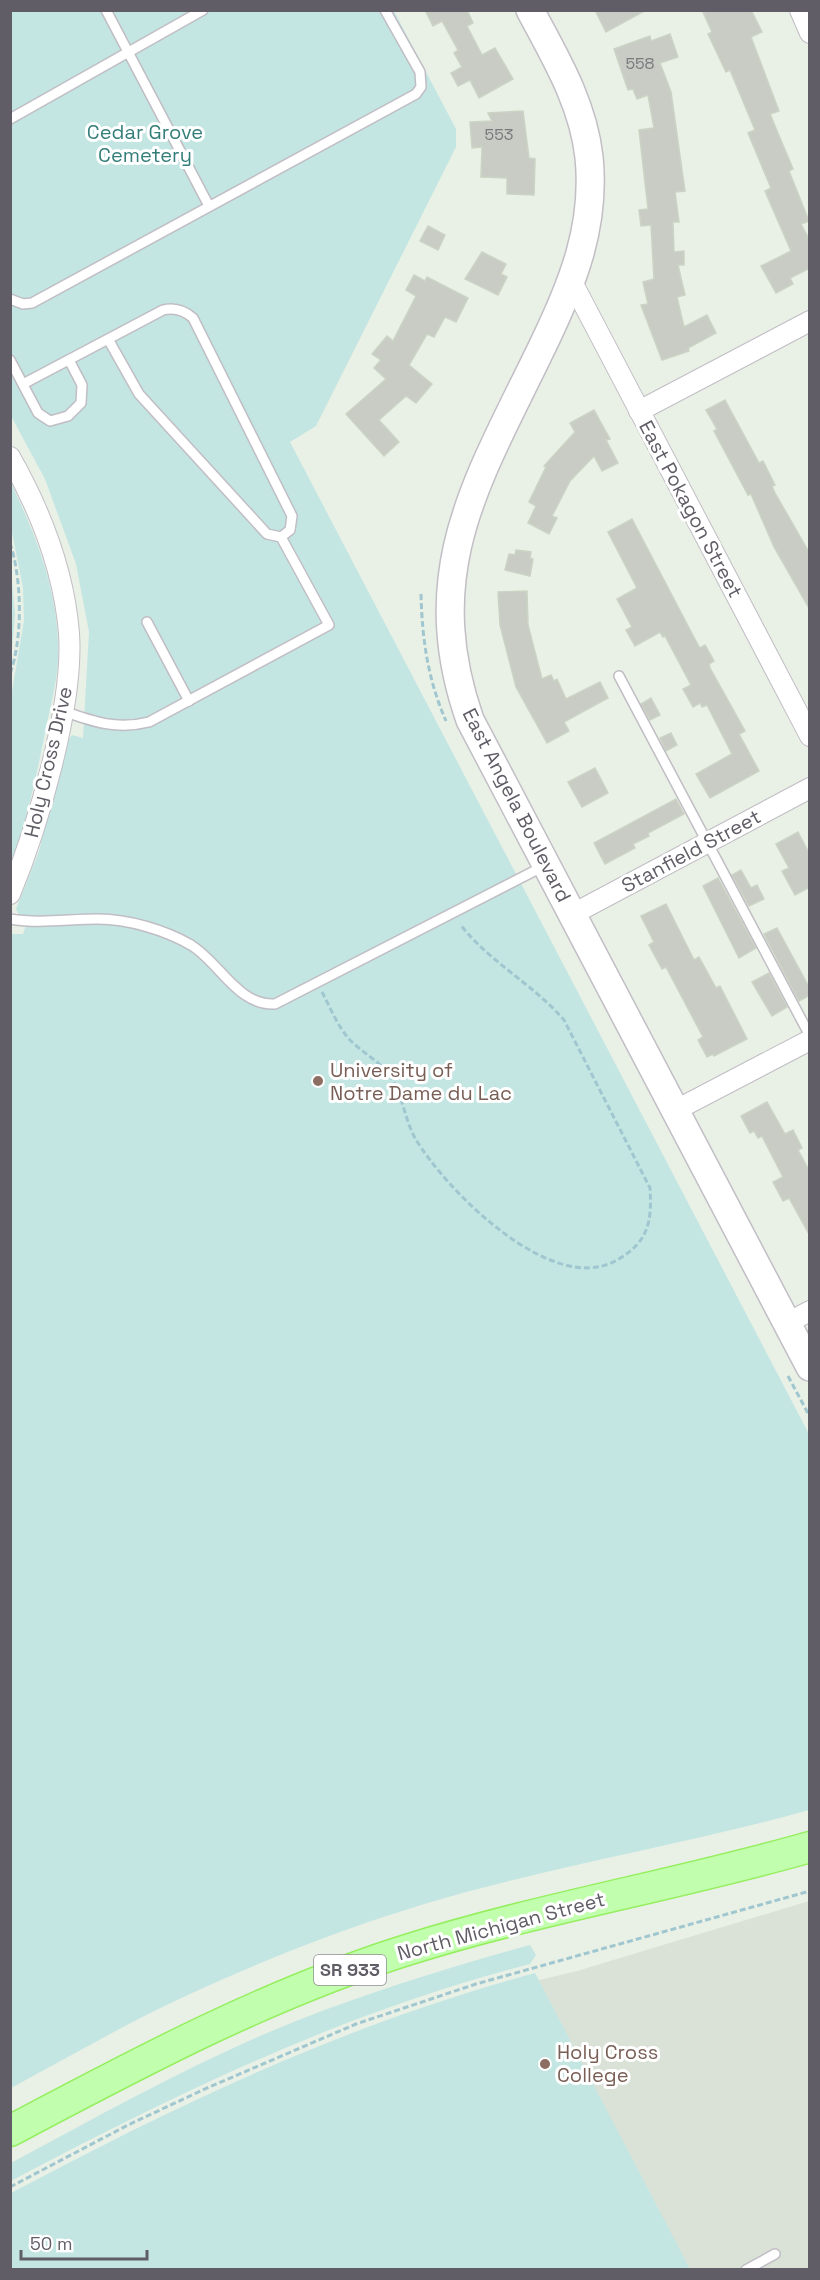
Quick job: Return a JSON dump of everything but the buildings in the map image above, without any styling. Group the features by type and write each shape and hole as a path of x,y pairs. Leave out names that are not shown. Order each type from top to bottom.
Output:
{"main road":[{"name":"East Angela Boulevard","path":"530,10 575,100 588,155 589,213 572,282 461,525 451,572 448,604 454,667 470,720 676,1110 798,1317 810,1367"},
{"name":"North Michigan Street","path":"10,2130 169,2047 249,2010 408,1950 495,1923 810,1847"}],"street":[{"path":"800,10 810,33"},
{"name":"East Pokagon Street","path":"572,282 810,736"},
{"path":"639,411 810,321"},
{"name":"Holy Cross Drive","path":"10,457 46,535 65,604 69,658 57,737 27,854 10,894"},
{"name":"Stanfield Street","path":"573,914 810,789"},
{"path":"676,1110 810,1038"}],"lane":[{"path":"106,10 208,206"},
{"path":"10,119 203,10"},
{"path":"10,299 23,304 32,303 416,94 420,87 420,72 385,10"},
{"path":"23,384 163,310 180,309 193,318 292,516 290,530 281,537"},
{"path":"62,711 112,727 131,727 150,722 329,625 281,537 267,534 139,394 108,339"},
{"path":"10,360 43,418 50,421 68,416 81,403 84,394 82,385 69,360"},
{"path":"147,622 189,702"},
{"path":"619,676 810,1038"},
{"path":"10,919 28,922 101,919 131,923 191,945 210,959 243,994 263,1004 275,1004 547,865"},
{"path":"746,2270 775,2254"}],"path":[{"path":"10,543 15,556 19,612 16,657 10,674"},
{"path":"317,982 349,1039 392,1078 414,1137 431,1161 474,1210 546,1258 579,1268 602,1267 617,1261 632,1250 645,1235 652,1214 650,1188 564,1020 545,998 470,937 454,913"},
{"path":"10,2187 187,2097 276,2056 356,2024 476,1984 810,1891"}],"shaded area":[{"name":"Holy Cross College","path":"809,1901 809,2269 11,2270 452,2001 577,1971"}],"green space":[{"name":"University of Notre Dame du Lac","path":"11,11 394,11 456,129 456,147 316,426 290,442 809,1434 809,1810 712,1835 469,1891 334,1934 192,1993 123,2027 11,2088 11,934 23,934 29,917 19,915 16,909 39,851 65,744 72,735 83,738 89,632 76,564 45,479 11,416"},
{"path":"10,481 35,539 48,579 56,621 58,653 55,685 35,780 11,865 11,697 24,621 23,588 11,527"},
{"path":"10,561 15,614 11,661 10,661"},
{"path":"530,1945 536,1955 530,1964 461,1984 328,2030 137,2116 11,2181 11,2163 152,2088 259,2036 354,2000"},
{"name":"Holy Cross College","path":"535,1973 690,2269 11,2269 11,2193 139,2127 267,2068 398,2016"}],"place":[{"name":"University of Notre Dame du Lac","path":"318,1081"},
{"name":"Holy Cross College","path":"545,2064"}],"park label":[{"name":"Cedar Grove Cemetery","path":"145,144"}]}
